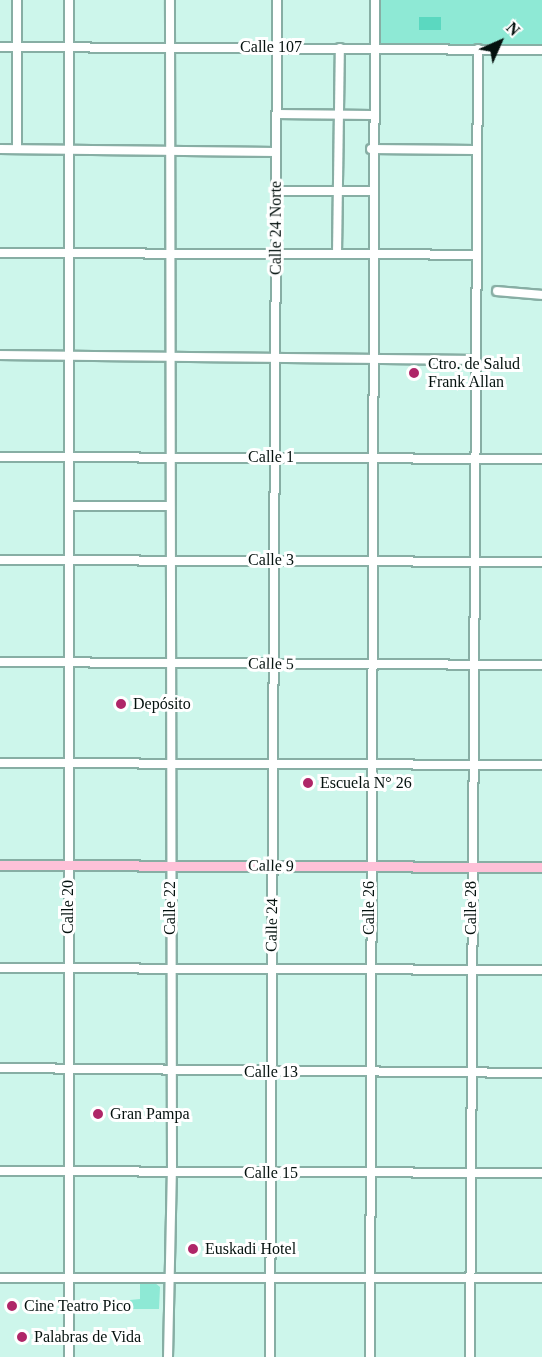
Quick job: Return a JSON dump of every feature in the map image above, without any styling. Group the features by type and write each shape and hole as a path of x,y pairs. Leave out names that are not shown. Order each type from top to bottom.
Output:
{"main road":[{"name":"Calle 9","path":"0,865 542,867"}],"street":[{"path":"16,0 17,149"},
{"name":"Calle 20","path":"69,0 66,355 70,457 69,1357"},
{"name":"Calle 22","path":"168,1357 172,1172 168,358 170,0"},
{"name":"Calle 24 Norte","path":"274,456 277,0"},
{"name":"Calle 26","path":"370,1357 371,149 375,0"},
{"name":"Calle 107","path":"0,46 542,50"},
{"path":"337,254 340,48"},
{"name":"Calle 28","path":"470,1357 475,150 478,49"},
{"path":"277,114 372,115"},
{"path":"0,149 169,149 276,152"},
{"path":"371,149 475,150"},
{"path":"276,191 371,191"},
{"path":"0,253 475,255"},
{"path":"498,291 542,295"},
{"path":"0,355 474,360"},
{"name":"Calle 1","path":"0,457 274,456 542,459"},
{"name":"Calle 24","path":"270,1357 274,456"},
{"path":"69,506 170,506"},
{"name":"Calle 3","path":"0,560 542,562"},
{"name":"Calle 5","path":"0,662 542,665"},
{"path":"0,763 542,765"},
{"path":"0,968 542,970"},
{"name":"Calle 13","path":"0,1068 170,1072 542,1073"},
{"name":"Calle 15","path":"0,1171 542,1173"},
{"path":"0,1278 542,1278"}],"shaded area":[{"path":"376,0 542,0 542,47 376,45"},
{"path":"419,17 441,17 441,30 419,30"},
{"path":"140,1283 155,1283 160,1287 159,1309 130,1309 130,1300 140,1299"}],"place":[{"name":"Ctro. de Salud Frank Allan","path":"414,373"},
{"name":"Depósito","path":"121,704"},
{"name":"Escuela N° 26","path":"308,783"},
{"name":"Gran Pampa","path":"98,1114"},
{"name":"Euskadi Hotel","path":"193,1249"},
{"name":"Cine Teatro Pico","path":"12,1306"},
{"name":"Palabras de Vida","path":"22,1337"}]}
